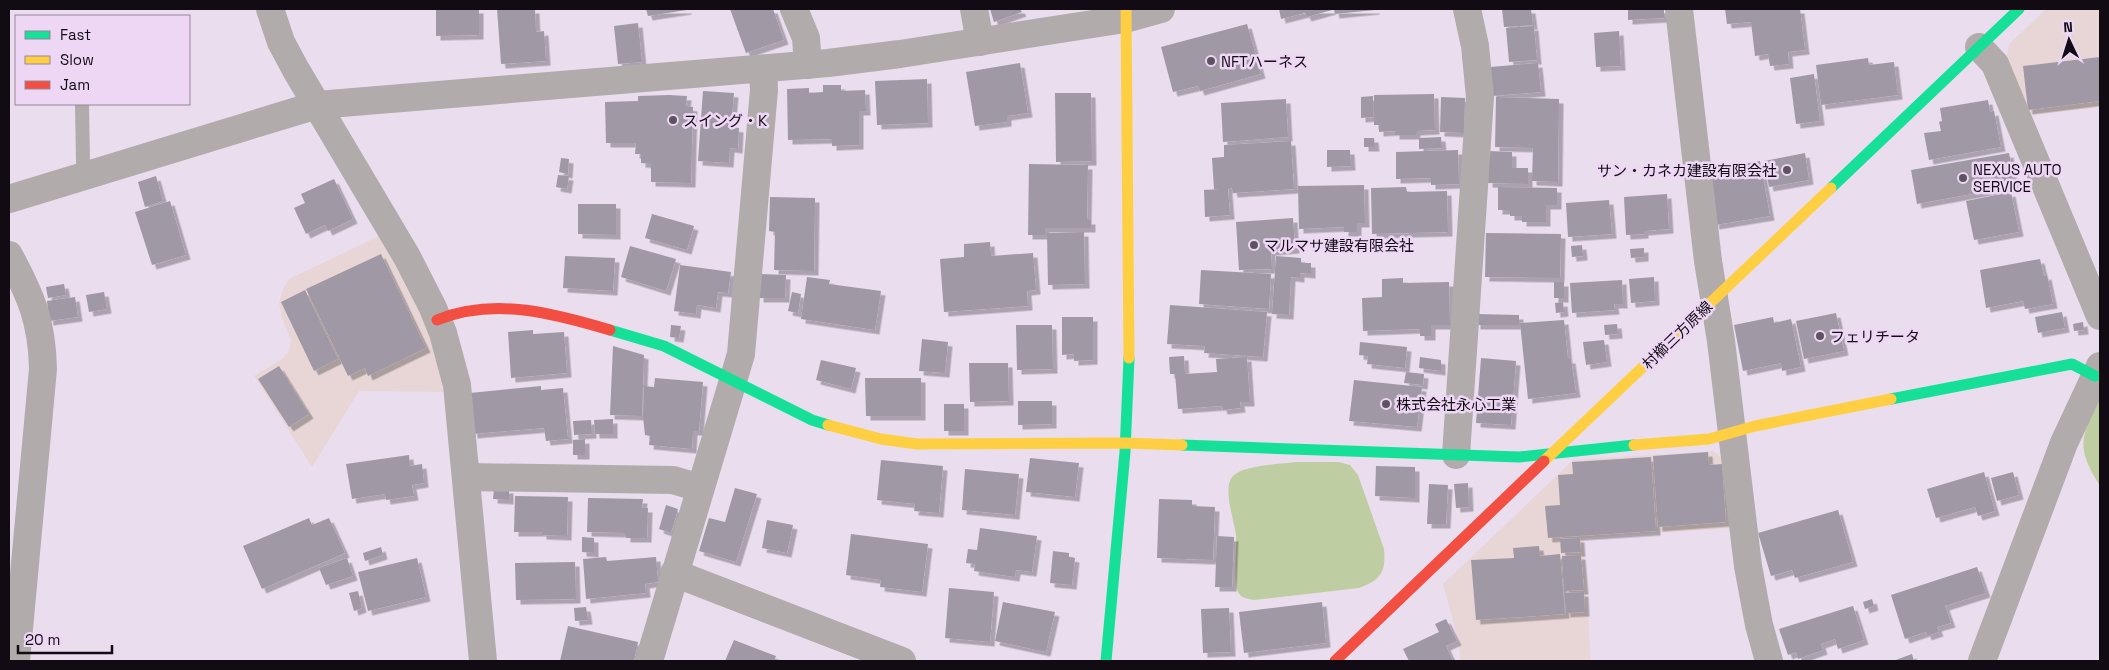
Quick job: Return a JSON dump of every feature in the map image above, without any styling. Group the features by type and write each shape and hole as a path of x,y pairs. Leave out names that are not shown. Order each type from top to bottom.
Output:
{"street":[{"path":"270,9 281,42 407,257 438,320 457,385 484,661"},
{"path":"794,9 806,38 808,65"},
{"path":"974,9 980,42"},
{"path":"9,200 317,105 763,69 864,59 980,42 1125,14 1161,9"},
{"path":"1456,455 1480,97 1475,46 1467,9"},
{"path":"1679,9 1708,261 1721,342 1748,566 1759,625 1769,661"},
{"name":"村櫛三方原線","path":"1335,661 2019,9"},
{"path":"1106,661 1125,443 1130,318 1125,14"},
{"path":"1978,47 1995,64 2100,316"},
{"path":"649,661 741,354 764,90 763,69"},
{"path":"9,254 28,290 43,342 43,369 16,661"},
{"path":"438,320 457,312 506,308 534,310 561,315 664,346 812,420 846,431 881,439 917,444 1125,443 1519,457 1590,448 1709,439 1755,426 2072,364 2098,371 2064,443 1982,661"},
{"path":"466,477 673,480 700,488"},
{"path":"674,573 902,661"}],"lane":[{"path":"82,105 83,162 87,176"}],"shaded area":[{"path":"2046,9 2100,9 2100,107 2028,115 2006,61 2009,44"},
{"path":"381,235 432,337 445,392 359,391 312,467 254,376 282,359 289,351 291,340 282,318 279,303 283,289 289,279"},
{"path":"1713,451 1724,460 1731,528 1583,538 1591,661 1460,661 1459,643 1443,584 1573,460"}],"green space":[{"path":"2100,397 2100,486 2087,461 2084,442 2088,423"},
{"path":"1296,462 1339,462 1350,465 1358,475 1384,549 1383,569 1372,582 1359,588 1254,600 1245,598 1238,592 1235,573 1236,535 1229,495 1230,481 1238,472 1245,469"}],"building":[{"path":"436,9 479,9 479,35 436,36"},
{"path":"497,9 535,9 536,32 544,31 546,61 501,64"},
{"path":"646,9 687,9 687,10 648,16"},
{"path":"730,9 773,9 784,40 746,53"},
{"path":"990,9 1020,9 1022,12 994,22"},
{"path":"1279,9 1332,10 1307,17 1305,13 1281,19"},
{"path":"1334,9 1375,9 1375,10 1335,14"},
{"path":"1502,9 1531,9 1533,25 1504,27"},
{"path":"1628,9 1664,9 1664,18 1628,20"},
{"path":"1725,9 1800,9 1805,50 1788,52 1789,64 1770,66 1768,54 1755,56 1751,22 1727,24"},
{"path":"638,23 642,62 618,64 614,26"},
{"path":"1247,24 1261,74 1200,91 1198,86 1173,92 1161,47"},
{"path":"1534,26 1537,60 1509,62 1506,28"},
{"path":"1619,31 1621,66 1596,67 1594,33"},
{"path":"2100,57 2100,101 2028,110 2023,66"},
{"path":"1868,58 1869,65 1894,62 1898,95 1821,105 1816,65"},
{"path":"1020,63 1028,113 1007,116 1007,122 975,126 966,72"},
{"path":"1538,63 1541,92 1492,96 1490,67"},
{"path":"1814,74 1820,121 1796,124 1790,78"},
{"path":"927,79 928,123 877,125 875,81"},
{"path":"823,85 841,85 841,91 865,90 866,111 859,111 859,145 832,146 832,139 788,140 787,89 809,88 809,93 823,92"},
{"path":"703,91 734,93 731,127 739,128 738,149 730,148 729,163 698,161"},
{"path":"1055,93 1091,93 1092,161 1056,162"},
{"path":"1434,94 1435,130 1416,131 1416,135 1395,135 1395,131 1379,132 1379,125 1374,125 1374,95"},
{"path":"638,96 687,96 686,106 693,107 691,183 651,182 651,164 641,163 641,154 635,154 636,143 606,143 605,102 638,101"},
{"path":"1373,96 1373,117 1361,118 1361,97"},
{"path":"1441,97 1465,98 1464,133 1440,132"},
{"path":"1496,97 1559,99 1558,182 1532,181 1533,148 1495,147"},
{"path":"1286,99 1288,137 1223,142 1221,103"},
{"path":"1988,100 1990,112 1994,111 2001,147 1929,160 1924,133 1941,131 1939,122 1942,121 1940,108"},
{"path":"1441,137 1442,148 1419,149 1419,138"},
{"path":"1364,138 1374,138 1375,147 1364,147"},
{"path":"1291,141 1294,189 1233,193 1232,188 1228,189 1230,215 1205,217 1204,190 1219,189 1214,189 1212,158 1224,157 1224,145"},
{"path":"1327,150 1350,150 1351,166 1327,167"},
{"path":"1458,150 1459,184 1431,185 1431,178 1396,179 1396,152"},
{"path":"1489,151 1512,152 1512,168 1528,168 1528,184 1488,183"},
{"path":"1805,153 1809,180 1769,187 1764,161"},
{"name":"NEXUS AUTO SERVICE","path":"2009,153 2015,186 1917,204 1911,170"},
{"path":"561,158 569,159 568,174 559,172"},
{"path":"1760,161 1770,216 1715,225 1705,171"},
{"path":"1029,164 1088,165 1087,220 1091,220 1091,228 1045,228 1045,235 1028,235"},
{"path":"558,175 569,176 567,189 556,187"},
{"path":"156,176 163,201 145,207 138,182"},
{"path":"334,179 353,219 328,231 325,225 306,234 294,208 305,203 301,194"},
{"path":"1364,185 1365,223 1357,223 1357,232 1344,232 1344,227 1299,229 1298,186"},
{"path":"1406,187 1407,192 1447,191 1448,232 1372,234 1371,188"},
{"path":"1498,187 1557,188 1557,205 1546,205 1546,222 1522,222 1522,216 1510,216 1510,210 1498,210"},
{"path":"2011,192 2019,232 1974,240 1966,201"},
{"path":"1667,194 1669,229 1626,235 1624,197"},
{"path":"770,197 815,198 814,271 774,270 775,232 769,231"},
{"path":"1609,200 1612,234 1568,237 1566,203"},
{"path":"170,201 186,255 152,265 135,212"},
{"path":"578,204 616,204 616,235 578,234"},
{"path":"652,214 694,226 687,250 645,238"},
{"path":"1293,218 1295,249 1271,251 1272,269 1239,270 1236,222"},
{"path":"1084,232 1085,284 1048,285 1047,233"},
{"path":"1486,233 1561,234 1560,278 1485,277"},
{"path":"990,242 991,256 1033,253 1036,290 1027,291 1028,306 944,312 940,259 964,257 964,244"},
{"path":"1582,245 1583,256 1572,257 1571,246"},
{"path":"630,246 676,259 666,291 621,277"},
{"path":"1644,248 1644,257 1631,258 1630,249"},
{"path":"381,254 426,348 368,376 365,368 348,376 306,289"},
{"path":"565,256 615,258 613,291 563,288"},
{"path":"1276,256 1301,258 1301,263 1311,263 1311,274 1300,273 1300,278 1291,277 1289,315 1272,314"},
{"path":"2040,259 2044,276 2047,275 2053,304 2025,309 2023,301 1986,308 1980,270"},
{"path":"680,265 731,272 728,293 718,292 716,308 697,305 696,314 674,311"},
{"path":"1201,270 1271,274 1269,309 1199,304"},
{"path":"760,274 786,275 785,298 759,298"},
{"path":"807,277 830,280 829,284 881,291 875,330 801,319"},
{"path":"1654,277 1655,301 1631,303 1629,279"},
{"path":"1403,278 1403,283 1449,282 1450,325 1431,325 1431,336 1420,336 1420,329 1363,331 1362,298 1382,297 1382,279"},
{"path":"1622,280 1623,304 1614,304 1615,310 1572,313 1570,283"},
{"path":"1554,282 1564,282 1564,298 1554,298"},
{"path":"64,284 66,295 48,298 46,287"},
{"path":"305,290 338,359 314,371 281,302"},
{"path":"104,292 107,309 89,312 86,295"},
{"path":"792,292 801,294 798,313 788,311"},
{"path":"75,297 78,317 49,321 47,301"},
{"path":"1563,302 1564,312 1556,313 1555,303"},
{"path":"1170,305 1267,312 1263,357 1204,353 1205,346 1167,344"},
{"path":"2062,312 2065,328 2038,333 2035,317"},
{"path":"1836,313 1844,351 1804,359 1796,321"},
{"path":"1476,314 1519,315 1519,325 1476,325"},
{"path":"1062,317 1093,317 1093,360 1074,361 1074,354 1062,355"},
{"path":"1773,317 1774,323 1791,319 1801,367 1782,371 1781,363 1743,371 1734,325"},
{"path":"1564,320 1568,359 1571,359 1576,393 1528,399 1520,323"},
{"path":"2083,322 2084,330 2074,331 2073,324"},
{"path":"1617,324 1618,334 1605,335 1604,325"},
{"path":"671,325 681,326 679,338 670,337"},
{"path":"1016,325 1052,325 1053,369 1017,370"},
{"path":"533,330 533,334 564,332 567,373 511,378 508,332"},
{"path":"922,339 948,342 945,373 919,371"},
{"path":"1604,340 1607,362 1586,365 1583,342"},
{"path":"1360,342 1407,347 1405,368 1367,364 1368,356 1359,355"},
{"path":"613,346 644,355 642,416 610,415"},
{"path":"1184,356 1185,374 1217,372 1216,359 1247,357 1250,402 1240,402 1241,408 1223,410 1222,406 1178,409 1175,374 1170,374 1169,357"},
{"path":"1420,357 1441,360 1441,371 1419,368"},
{"path":"1481,358 1516,361 1511,425 1476,423"},
{"path":"821,360 856,368 851,389 816,380"},
{"path":"969,363 1008,363 1009,401 970,402"},
{"path":"279,366 309,414 289,427 258,379"},
{"path":"1406,372 1424,374 1423,385 1404,383"},
{"path":"655,378 703,382 699,431 693,431 692,449 649,445 650,436 645,435 643,417 644,386 654,387"},
{"path":"865,378 921,378 921,416 866,416"},
{"path":"1354,380 1422,387 1417,427 1349,421"},
{"path":"541,386 541,390 563,388 568,439 546,441 544,428 473,434 470,393"},
{"path":"1018,401 1052,401 1052,424 1018,425"},
{"path":"944,404 964,404 964,431 944,431"},
{"path":"613,419 613,434 595,434 594,420"},
{"path":"591,420 592,434 574,435 573,421"},
{"path":"585,439 585,455 573,455 573,440"},
{"path":"1708,452 1709,465 1722,464 1726,522 1658,527 1653,456"},
{"path":"409,455 410,466 422,464 424,483 412,485 414,496 386,500 385,494 352,499 346,464"},
{"path":"1651,457 1656,531 1548,538 1545,506 1560,505 1558,475 1573,474 1572,462"},
{"path":"1030,458 1079,463 1075,497 1026,492"},
{"path":"881,460 943,466 939,513 914,511 915,504 877,500"},
{"path":"1376,466 1415,467 1415,498 1375,496"},
{"path":"965,469 1019,474 1015,515 962,510"},
{"path":"1984,472 1995,511 1978,516 1975,507 1936,518 1927,489"},
{"path":"2013,472 2019,495 1997,501 1991,478"},
{"path":"1468,483 1469,507 1456,508 1454,484"},
{"path":"1429,484 1448,485 1446,524 1427,524"},
{"path":"735,488 757,494 736,562 699,551 709,518 725,522"},
{"path":"494,489 509,489 509,500 493,499"},
{"path":"515,496 568,497 567,536 542,535 542,532 514,532"},
{"path":"588,498 643,499 642,508 648,508 647,538 626,538 626,533 587,532"},
{"path":"1159,499 1192,500 1192,506 1215,507 1213,560 1157,558"},
{"path":"666,505 678,509 671,533 659,529"},
{"path":"1838,510 1853,562 1795,578 1792,570 1771,576 1758,533"},
{"path":"309,518 312,525 329,518 345,553 262,589 243,546"},
{"path":"767,520 793,525 787,553 762,548"},
{"path":"980,528 1037,536 1032,572 1016,570 1015,577 974,571 975,564 966,563 968,549 977,550"},
{"path":"851,534 928,544 922,592 880,587 881,580 846,575"},
{"path":"1217,536 1234,537 1232,587 1215,587"},
{"path":"582,537 594,538 594,553 582,552"},
{"path":"1580,538 1581,552 1561,553 1560,539"},
{"path":"1539,546 1540,556 1560,554 1565,614 1476,620 1471,560 1514,558 1513,548"},
{"path":"381,547 383,555 365,561 363,553"},
{"path":"1053,551 1069,553 1069,557 1075,558 1072,585 1050,583"},
{"path":"1581,555 1584,590 1564,591 1562,556"},
{"path":"606,557 607,561 656,557 658,582 645,584 646,593 586,599 583,559"},
{"path":"347,558 353,576 326,585 319,568"},
{"path":"417,558 426,597 368,611 358,572"},
{"path":"575,562 576,599 516,600 515,563"},
{"path":"1977,567 1986,593 1945,606 1951,623 1937,627 1939,632 1927,636 1926,632 1905,639 1891,595"},
{"path":"949,588 994,592 990,642 945,638"},
{"path":"358,591 362,608 354,611 349,593"},
{"path":"1584,592 1585,612 1566,613 1564,593"},
{"path":"1872,599 1874,606 1865,609 1863,602"},
{"path":"1003,602 1055,612 1046,652 995,641"},
{"path":"1322,602 1326,643 1244,653 1239,612"},
{"path":"1853,606 1864,640 1838,649 1835,639 1821,644 1823,650 1798,659 1796,652 1788,655 1779,629"},
{"path":"586,607 588,620 575,621 574,608"},
{"path":"1229,608 1231,652 1203,653 1201,609"},
{"path":"1446,619 1457,641 1446,646 1453,661 1409,661 1403,649 1439,632 1435,624"},
{"path":"568,626 638,642 634,661 560,661"},
{"path":"734,640 776,656 774,661 725,661"},
{"path":"1912,654 1914,661 1893,661"}],"traffic: fast":[{"path":"1831,188 2019,9"},
{"path":"610,330 664,346 812,420 828,425"},
{"path":"1106,661 1125,452 1129,358"},
{"path":"1891,399 2072,364 2095,376"},
{"path":"1182,445 1519,457 1634,445"}],"traffic: slow":[{"path":"1126,9 1129,358"},
{"path":"1544,461 1831,188"},
{"path":"1634,445 1709,439 1755,426 1891,399"},
{"path":"828,425 881,439 917,444 1125,443 1182,445"}],"traffic: jam":[{"path":"437,320 458,313 480,309 524,310 567,318 610,330"},
{"path":"1335,661 1544,461"}],"place":[{"name":"NFTハーネス","path":"1211,61"},
{"name":"スイング・K","path":"673,120"},
{"name":"サン・カネカ建設有限会社","path":"1787,170"},
{"name":"NEXUS AUTO SERVICE","path":"1963,178"},
{"name":"マルマサ建設有限会社","path":"1254,245"},
{"name":"フェリチータ","path":"1820,336"},
{"name":"株式会社永心工業","path":"1386,404"}]}
